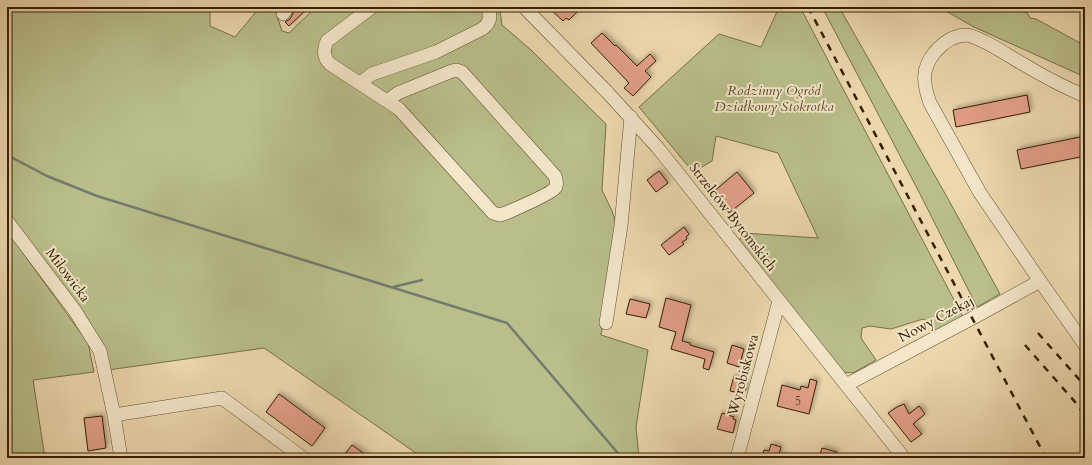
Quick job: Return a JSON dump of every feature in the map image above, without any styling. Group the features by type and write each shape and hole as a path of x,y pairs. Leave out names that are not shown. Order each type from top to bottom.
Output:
{"street":[{"path":"372,7 329,37 324,48 324,56 330,64 399,109 493,213 500,215 506,213 555,188 557,185 555,176 462,72 456,70 452,71 398,93 387,101"},
{"path":"360,83 372,74 436,52 482,29 490,19 489,10 487,7"},
{"name":"Strzelców Bytomskich","path":"524,7 658,148 904,458"},
{"path":"1085,96 1031,69 976,38 966,35 951,38 930,59 924,72 926,92 930,103 980,193 1085,345"},
{"path":"606,323 621,226 631,118"},
{"name":"Milowicka","path":"7,221 75,311 100,351 114,414 121,458"},
{"name":"Nowy Czekaj","path":"846,385 976,317 1040,281"},
{"name":"Wyrobiskowa","path":"737,458 780,301"},
{"path":"114,414 222,398 303,458"}],"green space":[{"path":"7,7 210,7 210,26 235,37 260,7 274,7 282,31 289,33 316,7 497,7 500,10 502,25 531,50 606,124 602,190 612,211 618,229 601,335 648,350 636,427 639,458 423,458 264,348 108,370 91,325 7,210"},
{"name":"Rodzinny Ogród Działkowy Stokrotka","path":"779,7 800,7 963,317 932,332 929,322 923,319 891,329 870,326 862,328 861,338 876,360 853,373 843,372 739,241 743,233 818,238 778,153 716,136 712,161 693,172 639,107 719,34 761,47"},
{"path":"822,7 839,7 947,197 1000,294 977,307 919,192"},
{"path":"939,7 1015,7 1028,14 1030,18 1036,19 1084,45 1085,77 974,27"},
{"path":"7,231 88,343 94,372 33,380 45,458 7,458"}],"building":[{"path":"296,7 309,7 289,26 285,22 290,19"},
{"path":"548,7 571,7 577,12 569,20 566,18 563,21"},
{"path":"602,33 637,66 650,54 656,61 645,71 651,77 633,96 624,88 629,83 591,43"},
{"path":"1027,95 1030,112 956,127 953,110"},
{"path":"1085,136 1085,156 1021,169 1017,150"},
{"path":"659,171 668,183 656,192 647,180"},
{"path":"737,172 754,193 729,213 713,192"},
{"path":"684,227 689,234 686,237 687,239 682,242 684,244 669,255 661,245"},
{"path":"666,298 691,305 682,341 714,352 709,370 703,368 705,359 671,349 676,332 659,327"},
{"path":"630,299 650,304 646,318 626,314"},
{"path":"732,345 744,349 739,367 727,363"},
{"path":"734,376 745,379 746,388 744,394 730,391"},
{"path":"810,379 817,381 809,414 777,406 782,385 800,390 801,386 808,388"},
{"path":"279,394 325,428 312,446 266,412"},
{"path":"904,404 909,414 919,406 925,414 913,424 922,434 911,442 888,413"},
{"path":"722,413 734,417 733,419 736,420 733,433 717,429"},
{"path":"102,416 106,448 88,451 84,418"},
{"path":"771,444 781,447 779,454 787,456 787,458 762,458 764,450 769,451"},
{"path":"352,445 370,458 342,458"},
{"path":"822,448 837,452 835,458 819,458"}],"waterway":[{"path":"7,155 47,176 97,196 507,323 622,458"},
{"path":"393,287 422,280"}],"railway":[{"path":"808,7 1046,458"},
{"path":"1038,333 1085,386"},
{"path":"1025,345 1076,403 1085,416"}]}
